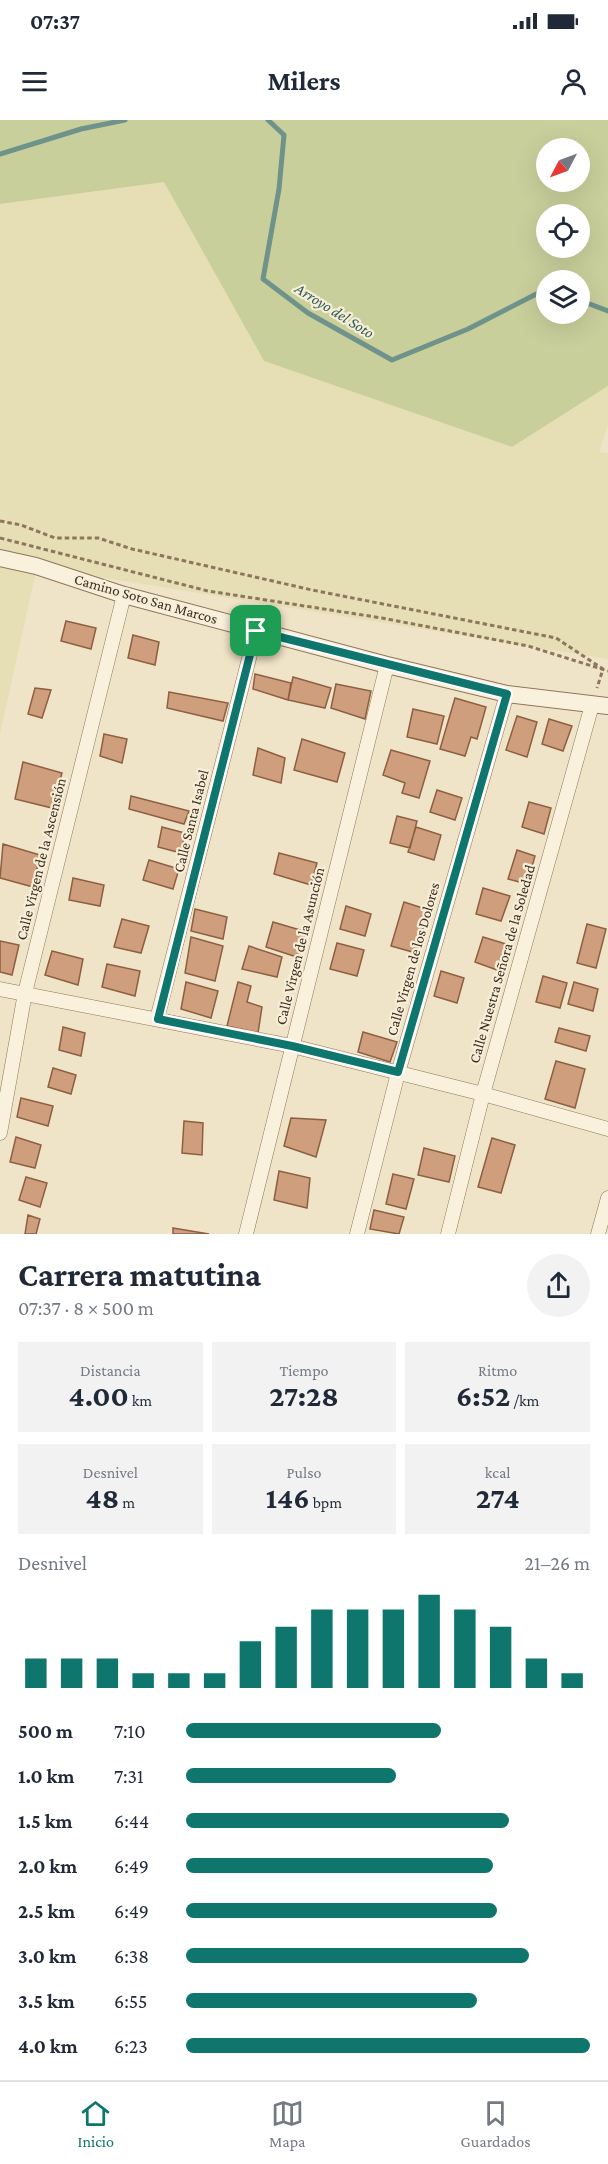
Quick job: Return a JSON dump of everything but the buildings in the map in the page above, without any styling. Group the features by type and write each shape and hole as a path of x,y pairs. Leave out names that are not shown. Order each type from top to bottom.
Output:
{"street":[{"name":"Camino Soto San Marcos","path":"0,558 36,566 124,595 387,665 507,694 600,705"},
{"name":"Calle Virgen de la Ascensión","path":"0,1133 25,993 124,595"},
{"name":"Calle Santa Isabel","path":"158,1019 256,631"},
{"name":"Calle Virgen de la Asunción","path":"246,1234 387,665"},
{"name":"Calle Virgen de los Dolores","path":"357,1234 398,1072 507,694"},
{"name":"Calle Nuestra Señora de la Soledad","path":"448,1234 483,1094 600,705"},
{"path":"0,989 292,1046 483,1094 608,1129"},
{"path":"598,1234 608,1198"}],"path":[{"path":"0,521 21,525 55,538 98,538 132,549 312,590 556,638 606,670"},
{"path":"0,537 208,591 382,618 528,646 606,670"},
{"path":"600,705 606,670"}],"shaded area":[{"path":"164,181 264,361 512,447 608,386 608,426 599,452 608,453 608,659 37,567 0,734 0,204"}],"green space":[{"path":"0,120 608,120 608,386 512,447 264,361 164,182 0,204"}],"waterway":[{"name":"Arroyo del Soto","path":"0,154 81,129 125,120"},
{"name":"Arroyo del Soto","path":"268,120 284,135 279,189 263,279 308,313 392,360 468,329 536,294"},
{"name":"Arroyo del Soto","path":"590,304 608,311"}],"route":[{"path":"256,631 507,694 398,1072 292,1046 158,1019 256,631"}]}
